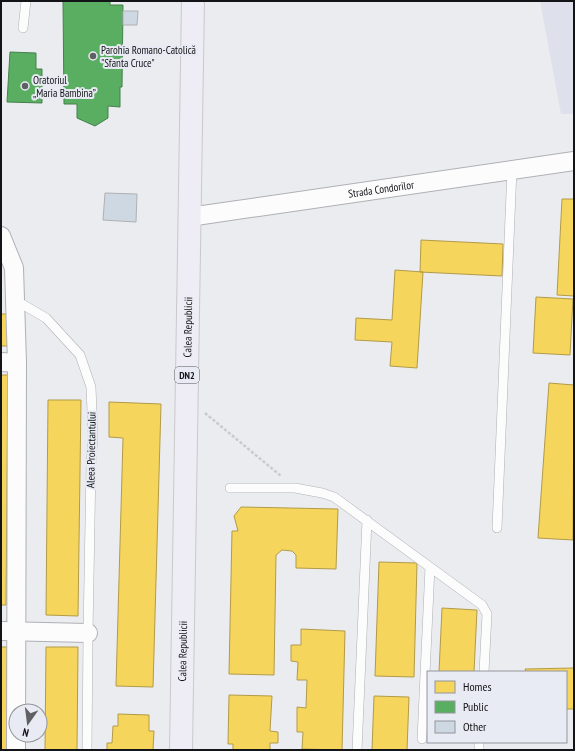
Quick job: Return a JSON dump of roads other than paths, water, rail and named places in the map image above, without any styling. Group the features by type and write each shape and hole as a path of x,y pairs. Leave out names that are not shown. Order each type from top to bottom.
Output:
{"main road":[{"name":"Calea Republicii","path":"181,750 193,1"}],"street":[{"name":"Strada Condorilor","path":"189,217 574,161"},
{"path":"1,236 14,268 15,300 9,362 9,632 16,750"},
{"path":"9,632 88,633"}],"lane":[{"path":"23,28 24,5 26,1"},
{"path":"497,528 512,169"},
{"name":"Aleea Proiectantului","path":"15,300 46,318 80,355 91,387 93,436 91,466 87,750"},
{"path":"230,488 295,488 322,493 334,497 367,520 482,605 487,614 484,671"},
{"path":"357,750 367,520"},
{"path":"422,739 430,567"}],"place":[{"name":"Parohia Romano-Catolică \"Sfanta Cruce\"","path":"93,56"},
{"name":"Oratoriul „Maria Bambina”","path":"25,86"}]}
